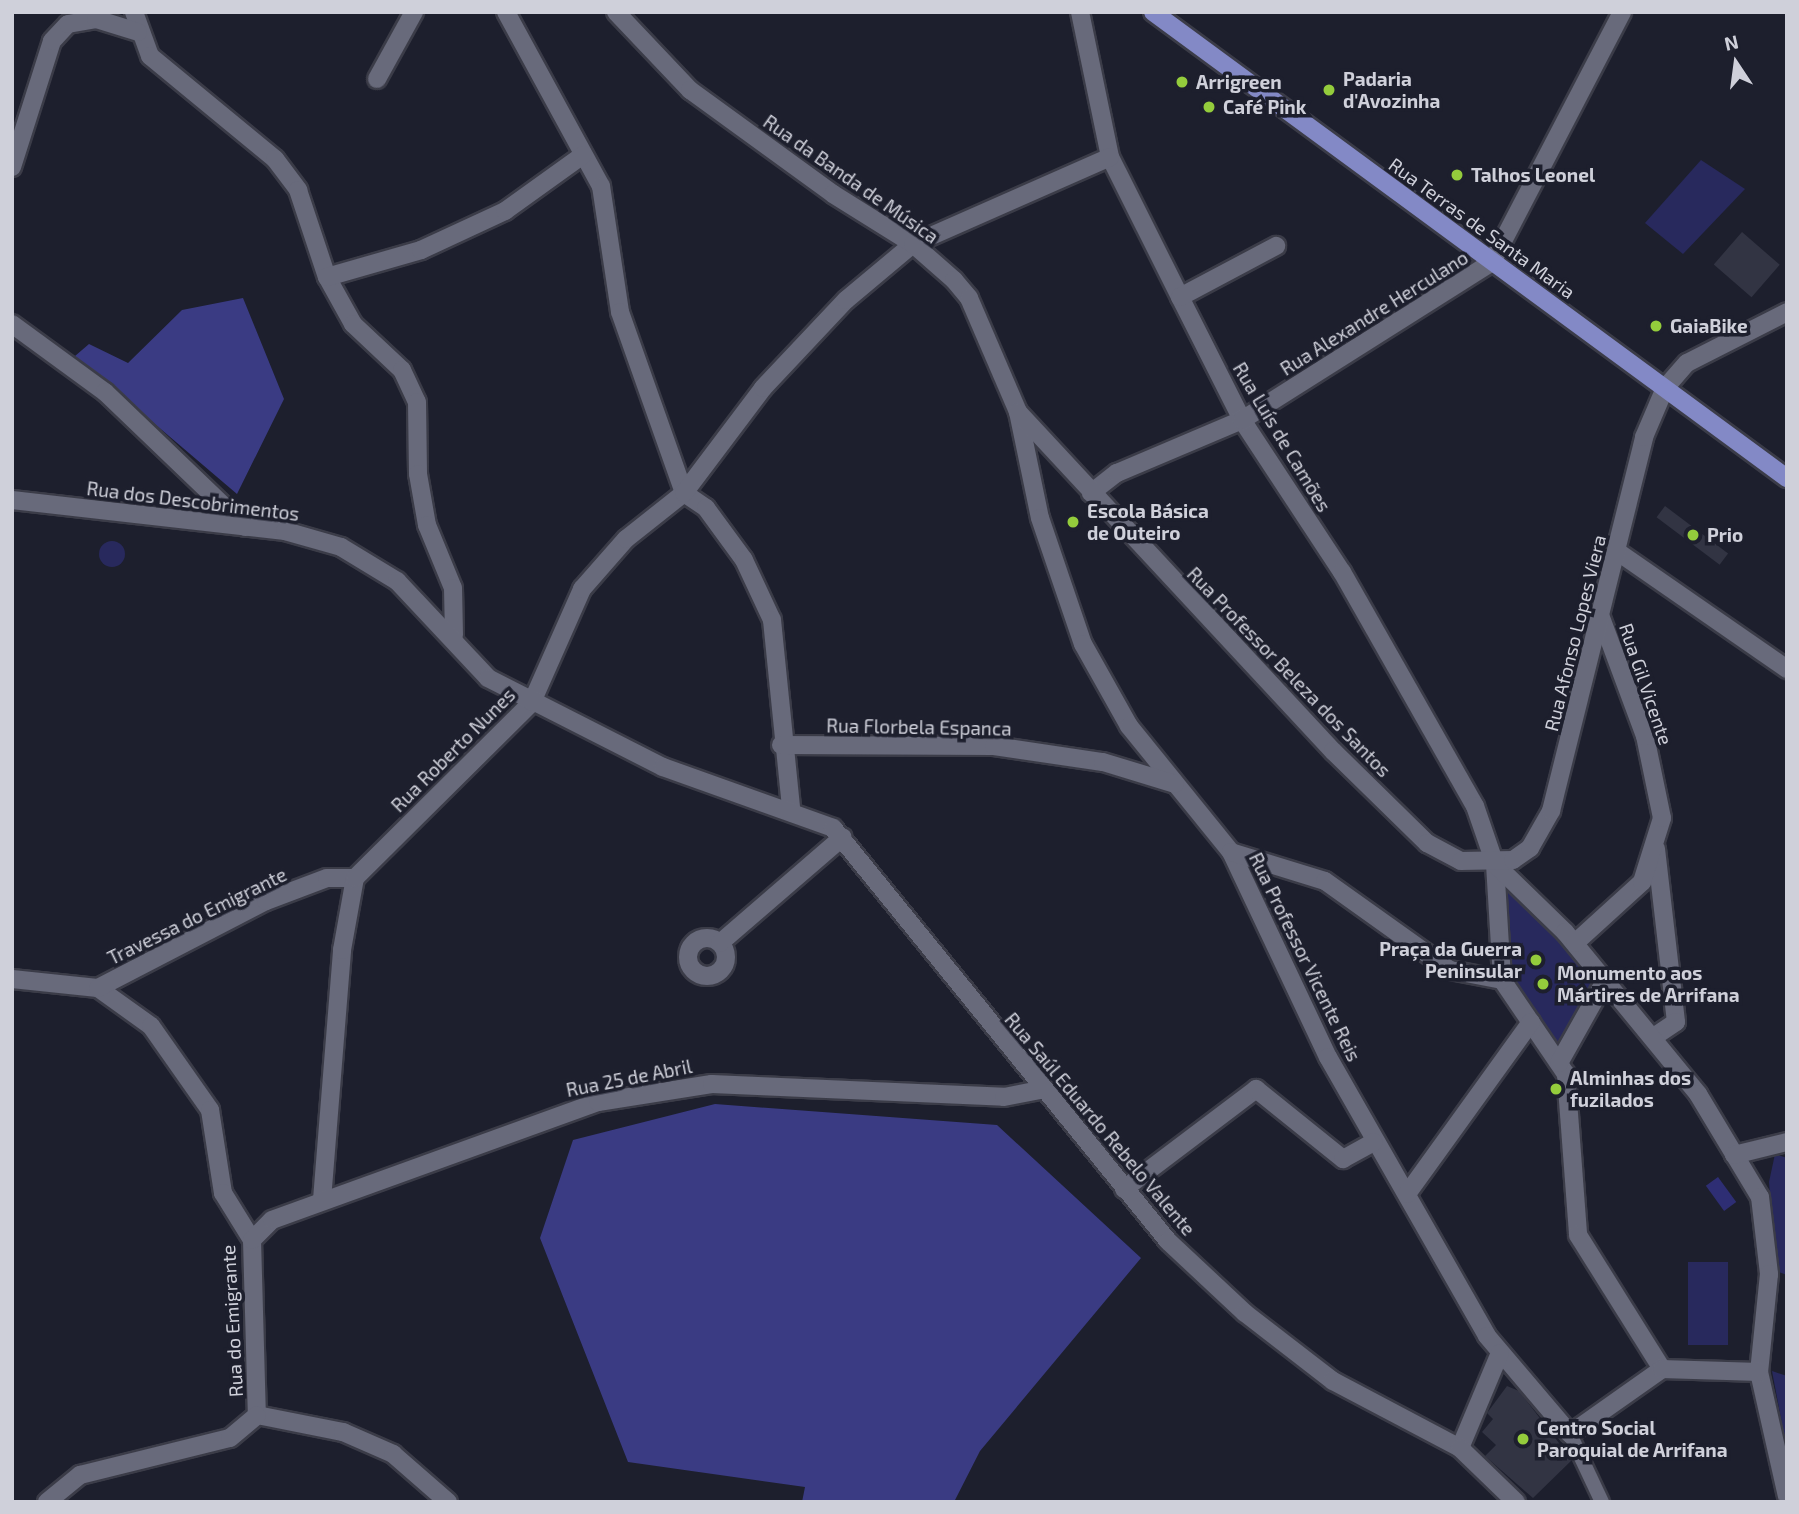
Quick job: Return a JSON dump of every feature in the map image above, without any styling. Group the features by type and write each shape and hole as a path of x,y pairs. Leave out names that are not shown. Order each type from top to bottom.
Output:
{"main road":[{"name":"Rua Terras de Santa Maria","path":"1153,12 1787,478"}],"street":[{"path":"134,12 138,32 150,56 199,103 275,159 298,190 327,277 353,324 402,370 417,402 418,474 427,525 453,588 454,635"},
{"path":"377,79 414,12"},
{"path":"506,12 601,186 620,312 684,493 706,508 744,560 772,620 781,745 791,808"},
{"name":"Rua da Banda de Música","path":"616,12 690,90 833,194 913,244 968,298 1018,412"},
{"name":"Rua Luís de Camões","path":"1080,12 1110,157 1242,420 1342,572 1442,745 1475,806 1495,864"},
{"path":"1492,262 1622,12"},
{"path":"12,167 60,33 68,24 96,19 138,32"},
{"path":"327,277 421,250 505,211 583,155"},
{"name":"Rua Roberto Nunes","path":"355,878 532,702 582,589 626,539 684,493 763,388 846,300 913,244 1110,157"},
{"path":"1180,297 1276,246"},
{"name":"Rua Alexandre Herculano","path":"1091,493 1117,473 1242,420 1468,283 1492,262"},
{"name":"Rua Afonso Lopes Viera","path":"1495,864 1530,848 1551,811 1618,552 1644,437 1665,388 1687,363 1787,312"},
{"path":"12,324 105,392 246,527"},
{"name":"Rua Professor Beleza dos Santos","path":"1018,412 1091,493 1427,843 1461,861 1495,864"},
{"name":"Rua Professor Vicente Reis","path":"1018,412 1040,518 1083,644 1129,726 1231,852 1374,1142 1500,1353 1570,1434 1602,1502"},
{"name":"Rua dos Descobrimentos","path":"12,500 246,527 341,547 397,581 454,635 488,678 663,767 791,808"},
{"path":"1618,552 1787,669"},
{"name":"Rua Gil Vicente","path":"1601,618 1645,736 1662,818 1656,845"},
{"name":"Rua Florbela Espanca","path":"781,745 993,746 1103,762 1178,785"},
{"name":"Rua Saúl Eduardo Rebelo Valente","path":"791,808 843,837 1040,1090 1124,1189 1245,1313 1333,1381 1460,1448 1516,1502"},
{"path":"720,943 843,837"},
{"path":"1574,943 1642,882 1656,845"},
{"path":"1656,845 1676,1022 1658,1034"},
{"path":"1231,852 1325,881 1450,970 1502,980"},
{"path":"1495,864 1574,943 1698,1094 1760,1197 1769,1274 1759,1372 1785,1486"},
{"path":"1495,864 1502,980 1566,1074 1578,1235 1662,1368"},
{"name":"Travessa do Emigrante","path":"98,988 266,901 327,878 355,878"},
{"path":"322,1200 342,950 355,878"},
{"name":"Rua do Emigrante","path":"12,979 98,988 151,1026 182,1064 210,1110 223,1192 252,1240 257,1415"},
{"path":"1559,1063 1605,981"},
{"path":"1407,1194 1531,1022"},
{"name":"Rua 25 de Abril","path":"252,1240 272,1220 322,1200 529,1122 598,1102 712,1084 1004,1097 1040,1090"},
{"path":"1124,1189 1256,1089 1343,1159 1374,1142"},
{"path":"1734,1156 1787,1142"},
{"path":"1460,1448 1500,1353"},
{"path":"1570,1434 1662,1368 1759,1372"},
{"path":"47,1502 80,1475 230,1438 257,1415 343,1432 393,1454 448,1502"}],"shaded area":[{"path":"1701,160 1745,189 1683,254 1645,223"},
{"path":"243,298 284,399 237,494 75,356 89,344 128,363 182,310"},
{"path":"112,541 121,545 125,554 121,563 112,567 103,563 99,554 103,545"},
{"path":"1499,878 1557,929 1600,983 1559,1055 1506,976"},
{"path":"715,1104 997,1125 1141,1258 980,1451 954,1502 802,1502 805,1487 628,1462 540,1238 573,1140"},
{"path":"1775,1154 1787,1158 1787,1275 1776,1271 1769,1182"},
{"path":"1718,1177 1736,1202 1724,1211 1706,1186"},
{"path":"1688,1262 1728,1262 1728,1345 1688,1345"},
{"path":"1772,1371 1787,1376 1787,1447 1786,1445"}],"building":[{"path":"1742,232 1780,265 1752,297 1714,264"},
{"name":"Prio","path":"1665,506 1728,554 1720,565 1657,517"},
{"name":"Centro Social Paroquial de Arrifana","path":"1507,1386 1519,1391 1572,1460 1533,1498 1485,1456 1496,1445 1482,1432 1493,1419 1487,1413"}],"place":[{"name":"Arrigreen","path":"1182,82"},
{"name":"Padaria d'Avozinha","path":"1329,90"},
{"name":"Café Pink","path":"1209,107"},
{"name":"Talhos Leonel","path":"1457,175"},
{"name":"GaiaBike","path":"1656,326"},
{"name":"Escola Básica de Outeiro","path":"1073,522"},
{"name":"Prio","path":"1693,535"},
{"name":"Praça da Guerra Peninsular","path":"1536,960"},
{"name":"Monumento aos Mártires de Arrifana","path":"1543,984"},
{"name":"Alminhas dos fuzilados","path":"1556,1089"},
{"name":"Centro Social Paroquial de Arrifana","path":"1523,1439"}]}
